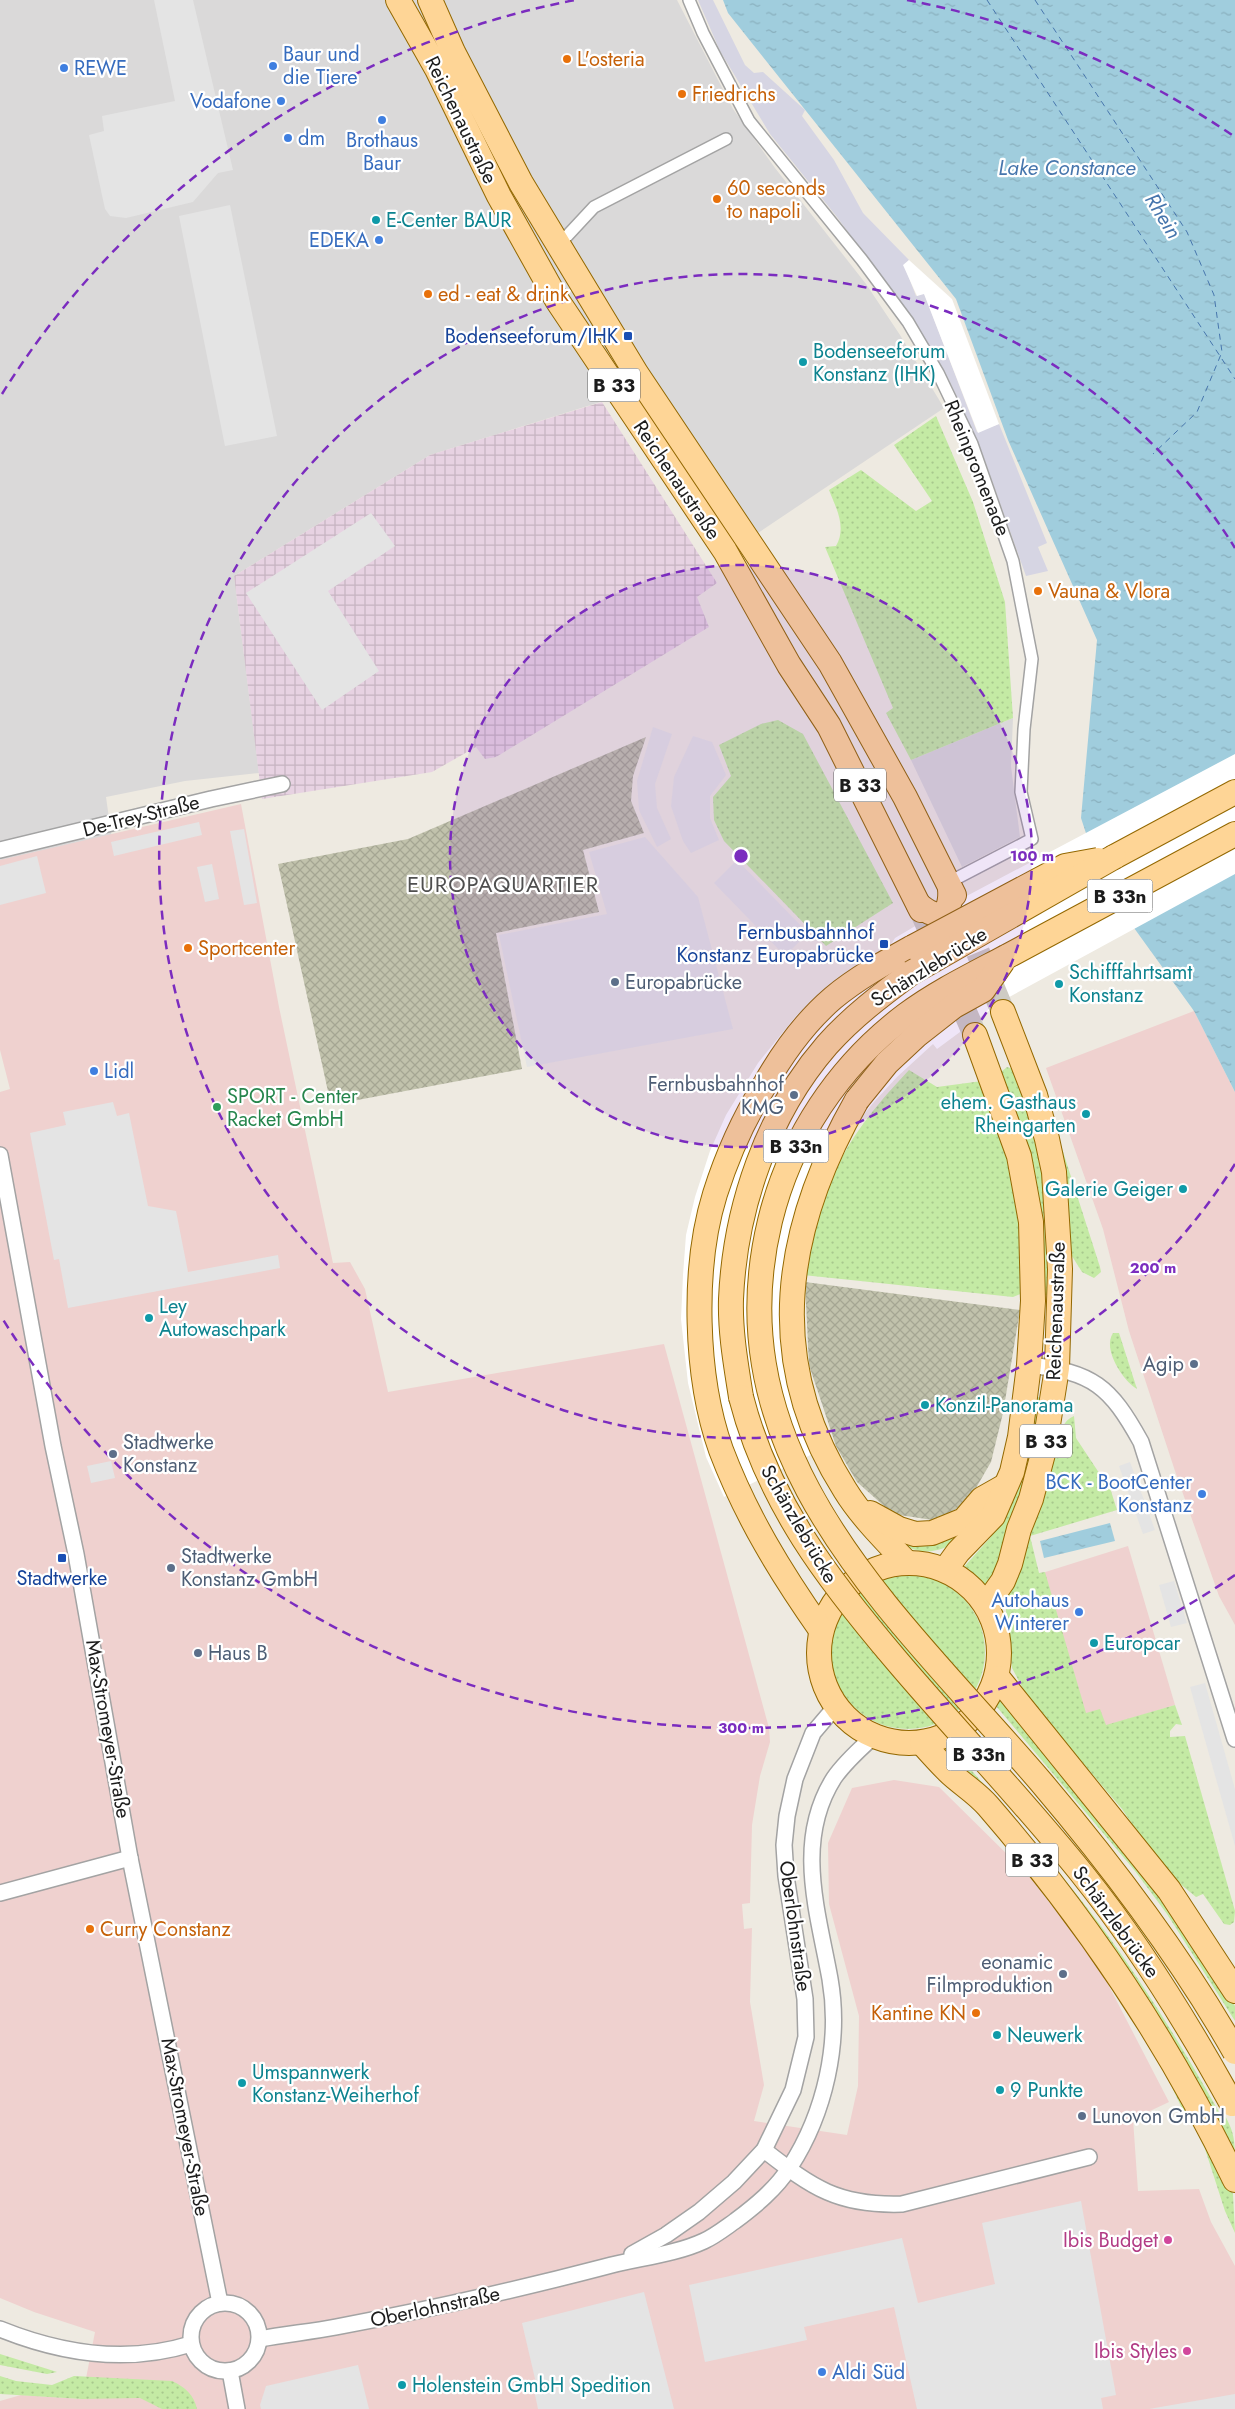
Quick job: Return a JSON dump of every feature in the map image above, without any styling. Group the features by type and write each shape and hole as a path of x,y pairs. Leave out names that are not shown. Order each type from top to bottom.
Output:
{"main road":[{"name":"Reichenaustraße","path":"398,0 437,70 499,196 557,300 725,551 789,665 829,726 920,908 928,913 938,915 944,913 949,907 954,887 905,796 830,663 636,373 521,183 453,52 430,0"},
{"name":"Schänzlebrücke","path":"1234,2107 1173,2002 1112,1912 1015,1794 852,1609 812,1554 781,1500 758,1452 741,1397 734,1350 731,1301 735,1255 744,1209 771,1131 793,1092 827,1045 866,1006 911,973 1114,857 1235,792"},
{"name":"Schänzlebrücke","path":"1235,834 946,989 908,1014 877,1038 846,1070 819,1106 797,1145 776,1197 765,1243 759,1290 759,1329 765,1378 779,1427 796,1467 817,1508 845,1552 892,1614 1040,1781 1101,1854 1151,1920 1196,1986 1235,2052"},
{"name":"B 33n","path":"821,1630 763,1542 752,1520 721,1448 702,1363 700,1287 706,1234 714,1196 732,1145 754,1101 784,1053 832,999 888,961 1065,866 1114,857"},
{"name":"B 33n","path":"906,1562 857,1507 845,1490 822,1448 804,1399 797,1369 792,1317 792,1285 796,1251 812,1193 839,1131 857,1100 888,1064 925,1029 954,1006 983,990 1006,957"},
{"name":"Reichenaustraße","path":"986,1605 1003,1581 1019,1529 1031,1499 1044,1450 1057,1368 1060,1269 1054,1172 1043,1123 1003,1012"},
{"name":"Reichenaustraße","path":"945,1570 958,1552 992,1516 1012,1472 1020,1437 1029,1365 1033,1259 1030,1214 1019,1156 975,1035"},
{"path":"984,1058 1006,1052 1012,1053 1022,1061"},
{"path":"857,1507 899,1529 914,1534 932,1532 964,1520 982,1499 1005,1486"},
{"path":"906,1562 930,1564 962,1579 986,1605 993,1618 998,1636 1000,1658 998,1678 978,1712 962,1727 943,1737 922,1743 899,1744 873,1737 850,1722 836,1706 823,1681 818,1652 821,1630 836,1599 848,1586 862,1576 883,1565 906,1562"},
{"path":"998,1678 1169,1890 1235,1991"},
{"name":"B 33","path":"922,1743 948,1770 986,1804 1091,1937 1155,2036 1210,2128 1235,2180"}],"street":[{"name":"Rheinpromenade","path":"690,0 702,33 749,120 862,260 908,322 938,374 972,444 1013,561 1032,659 1024,729 1021,792 1032,839 954,887"},
{"path":"567,236 594,208 726,139"},
{"name":"De-Trey-Straße","path":"0,850 211,799 282,784"},
{"name":"Max-Stromeyer-Straße","path":"0,1154 53,1446 76,1554 130,1858 220,2303"},
{"path":"1029,1365 1057,1368 1085,1376 1105,1389 1125,1414 1141,1442 1235,1739"},
{"name":"Oberlohnstraße","path":"608,2266 646,2247 699,2212 734,2182 764,2150 791,2096 806,2037 805,1999 791,1911 784,1844 786,1816 795,1779 813,1733 836,1706"},
{"name":"Oberlohnstraße","path":"260,2338 333,2328 529,2287 704,2242 750,2210 789,2169 816,2115 828,2076 833,2043 834,2007 815,1910 810,1863 814,1828 823,1799 835,1777 873,1737"},
{"path":"0,1893 130,1858"},
{"path":"764,2150 814,2187 832,2196 855,2202 880,2204 902,2204 1089,2156"},
{"path":"220,2303 230,2303 248,2312 256,2324 260,2338 254,2357 247,2364 230,2371 216,2370 205,2365 196,2356 191,2344 193,2326 197,2317 211,2306 220,2303"},
{"path":"0,2329 54,2347 94,2355 132,2356 150,2354 191,2344"},
{"path":"230,2371 237,2409"}],"shaded area":[{"path":"0,0 677,0 733,109 775,168 866,284 900,335 944,408 755,535 652,386 430,455 234,576 259,773 185,781 106,797 116,868 0,1012"},
{"path":"154,0 193,0 233,170 218,173 193,202 126,218 110,216 105,209 89,135 104,131 102,116 175,101"},
{"path":"698,0 713,0 745,65 754,73 763,72 805,110 802,116 834,160 863,213 909,260 904,265 916,296 924,293 977,432 999,424 1047,543 1038,547 1048,571 1026,576 981,450 949,380 919,330 837,217 770,134 720,51"},
{"path":"230,205 277,436 225,446 179,216"},
{"path":"602,402 717,583 697,597 709,627 496,757 485,759 476,747 432,772 262,799 234,576 430,455"},
{"path":"371,513 395,546 328,591 379,671 322,710 246,593"},
{"path":"1013,718 1011,766 1020,837 962,867 911,760"},
{"path":"653,727 672,734 655,784 657,808 671,839 657,847 639,810 637,781"},
{"path":"693,736 712,742 726,775 710,796 710,818 719,840 691,853 683,841 671,806 674,777"},
{"path":"646,737 633,776 631,801 644,833 583,850 599,912 496,933 522,1069 331,1105 278,864 408,839"},
{"path":"241,804 279,1007 333,1263 350,1262 365,1289 388,1392 664,1344 769,1728 770,1742 760,1776 752,1825 750,1903 742,1904 744,1929 752,1928 750,2002 764,2085 754,2121 847,2135 858,2086 859,2016 829,1904 828,1843 852,1788 894,1780 939,1787 1028,1875 1097,1963 1169,2102 1133,2119 1138,2191 1199,2189 1211,2222 1235,2266 1235,2409 0,2409 0,2401 21,2395 82,2399 95,2332 34,2312 0,2298 0,1092 10,1089 0,1050 0,860"},
{"path":"199,822 202,835 114,856 111,842"},
{"path":"244,829 257,903 244,905 230,831"},
{"name":"Europabrücke","path":"645,837 698,897 733,1029 527,1067 499,935 607,914 589,852"},
{"path":"37,856 46,893 0,905 0,866"},
{"name":"Europabrücke","path":"737,860 808,933 785,956 714,883"},
{"path":"212,864 219,899 205,902 197,867"},
{"path":"1194,1011 1235,1092 1235,1625 1219,1596 1175,1471 1129,1331 1103,1229 1046,1068"},
{"path":"113,1102 117,1116 129,1113 148,1206 176,1211 188,1272 278,1255 280,1268 68,1308 59,1259 54,1260 30,1133 66,1125 63,1112"},
{"path":"805,1282 1020,1310 1003,1413 991,1462 969,1500 939,1521 893,1514 857,1482 836,1446 809,1365"},
{"path":"111,1461 115,1478 91,1483 87,1466"},
{"path":"1130,1462 1155,1530 1143,1534 1119,1466"},
{"path":"1128,1546 1175,1705 1086,1732 1039,1574"},
{"path":"1174,1581 1187,1623 1171,1627 1159,1585"},
{"path":"1205,1683 1235,1789 1235,1846 1190,1687"},
{"path":"1081,2201 1116,2395 1101,2398 1103,2409 917,2409 894,2307 804,2327 807,2340 705,2362 689,2285 902,2238 918,2303 995,2284 982,2223"},
{"path":"644,2292 674,2409 538,2409 533,2385 536,2383 522,2323"},
{"path":"358,2365 369,2409 261,2409 260,2405 266,2386"},
{"path":"1235,2394 1235,2409 1149,2409"}],"green space":[{"path":"936,416 973,502 1005,602 1013,718 911,760 886,713 893,708 825,547 836,546 841,532 837,511 829,490 861,470 916,511 932,501 894,445"},
{"path":"778,720 803,734 893,903 826,946 724,841 714,820 713,797 731,776 719,745 761,724"},
{"path":"1007,1067 1013,1069 1036,1133 1045,1189 1050,1295 1043,1295 1001,1072"},
{"path":"909,1070 937,1087 982,1081 1005,1146 1021,1220 1023,1293 1013,1297 803,1275 821,1210 842,1158 868,1118"},
{"path":"1057,1133 1100,1267 1101,1272 1094,1278 1082,1272 1070,1253"},
{"path":"1113,1333 1119,1333 1137,1389 1120,1372 1112,1356 1110,1340"},
{"path":"1037,1397 1042,1398 1034,1451 989,1591 964,1567 990,1538 1004,1517"},
{"path":"1074,1416 1076,1438 1111,1491 1117,1510 1030,1536 1039,1573 1045,1572 1086,1713 1100,1709 1106,1725 1175,1705 1182,1725 1176,1724 1170,1731 1170,1737 1185,1736 1235,1911 1234,1922 1230,1925 1224,1924 1203,1894 1196,1897 1159,1864 1122,1809 1029,1700 1012,1668 1006,1619 1006,1596 1059,1435 1067,1420"},
{"path":"957,1536 959,1540 952,1544 930,1551 915,1550 900,1543 903,1539 941,1541"},
{"path":"908,1575 937,1581 951,1588 962,1598 972,1609 979,1623 985,1652 979,1681 972,1695 962,1706 951,1716 937,1723 908,1729 879,1723 865,1716 854,1706 844,1695 837,1681 831,1652 837,1623 844,1609 854,1598 865,1588 879,1581"},
{"path":"1000,1696 1140,1867 1205,1959 1235,2006 1235,2021 1167,1914 1135,1871 996,1706"},
{"path":"950,1746 1065,1880 1133,1971 1219,2112 1222,2110 1233,2135 1235,2163 1202,2097 938,1751"},
{"path":"1169,2081 1180,2094 1233,2194 1235,2233 1225,2211 1205,2149 1193,2124 1186,2117"},
{"path":"0,2354 57,2372 47,2374 0,2365"},
{"path":"0,2376 16,2381 52,2385 74,2376 172,2381 188,2392 194,2400 197,2409 162,2409 140,2398 82,2399 0,2394"}],"water":[{"name":"Lake Constance","path":"723,0 1235,0 1235,1092 1194,1011 1103,885 1081,818 1097,640 1008,440 956,299 728,13"},
{"path":"1110,1523 1115,1541 1044,1558 1040,1541"}],"pier":[{"path":"909,260 952,299 999,424 978,433 924,294 917,296 903,265"},
{"path":"1235,754 1235,874 1002,1001 937,1049 933,1044 897,1077 873,1103 849,1134 803,1251 804,1370 831,1445 724,1497 706,1457 688,1383 681,1319 686,1235 695,1197 710,1151 726,1115 758,1063 796,1016 841,977 890,946 895,938 961,899"}],"ferry route":[{"path":"987,0 1235,379"},
{"path":"1035,0 1187,232 1214,295 1222,352 1197,412 1153,454"}],"tunnel":[{"path":"921,910 975,1035"},
{"path":"964,919 1003,1012"}],"place":[{"name":"L'osteria","path":"567,59"},
{"name":"Baur und die Tiere","path":"273,66"},
{"name":"REWE","path":"64,68"},
{"name":"Friedrichs","path":"682,94"},
{"name":"Vodafone","path":"281,101"},
{"name":"Brothaus Baur","path":"382,120"},
{"name":"dm","path":"288,138"},
{"name":"60 seconds to napoli","path":"717,199"},
{"name":"E-Center BAUR","path":"376,220"},
{"name":"EDEKA","path":"379,240"},
{"name":"ed - eat & drink","path":"428,294"},
{"name":"Bodenseeforum/IHK","path":"628,336"},
{"name":"Bodenseeforum Konstanz (IHK)","path":"803,362"},
{"name":"Vauna & Vlora","path":"1038,591"},
{"name":"Fernbusbahnhof Konstanz Europabrücke","path":"884,944"},
{"name":"Sportcenter","path":"188,948"},
{"name":"Europabrücke","path":"615,982"},
{"name":"Schifffahrtsamt Konstanz","path":"1059,984"},
{"name":"Lidl","path":"94,1071"},
{"name":"Fernbusbahnhof KMG","path":"794,1095"},
{"name":"SPORT - Center Racket GmbH","path":"217,1107"},
{"name":"ehem. Gasthaus Rheingarten","path":"1086,1114"},
{"name":"Galerie Geiger","path":"1183,1189"},
{"name":"Ley Autowaschpark","path":"149,1318"},
{"name":"Agip","path":"1194,1364"},
{"name":"Konzil-Panorama","path":"925,1405"},
{"name":"Stadtwerke Konstanz","path":"113,1454"},
{"name":"BCK - BootCenter Konstanz","path":"1202,1494"},
{"name":"Stadtwerke","path":"62,1558"},
{"name":"Stadtwerke Konstanz GmbH","path":"171,1568"},
{"name":"Autohaus Winterer","path":"1079,1612"},
{"name":"Europcar","path":"1094,1643"},
{"name":"Haus B","path":"198,1653"},
{"name":"Curry Constanz","path":"90,1929"},
{"name":"eonamic Filmproduktion","path":"1063,1974"},
{"name":"Kantine KN","path":"976,2013"},
{"name":"Neuwerk","path":"997,2035"},
{"name":"Umspannwerk Konstanz-Weiherhof","path":"242,2083"},
{"name":"9 Punkte","path":"1000,2090"},
{"name":"Lunovon GmbH","path":"1082,2116"},
{"name":"Ibis Budget","path":"1168,2240"},
{"name":"Ibis Styles","path":"1187,2351"},
{"name":"Aldi Süd","path":"822,2372"},
{"name":"Holenstein GmbH Spedition","path":"402,2385"}],"district":[{"name":"EUROPAQUARTIER","path":"503,884"}],"water label":[{"name":"Rhein","path":"1163,216"}]}
